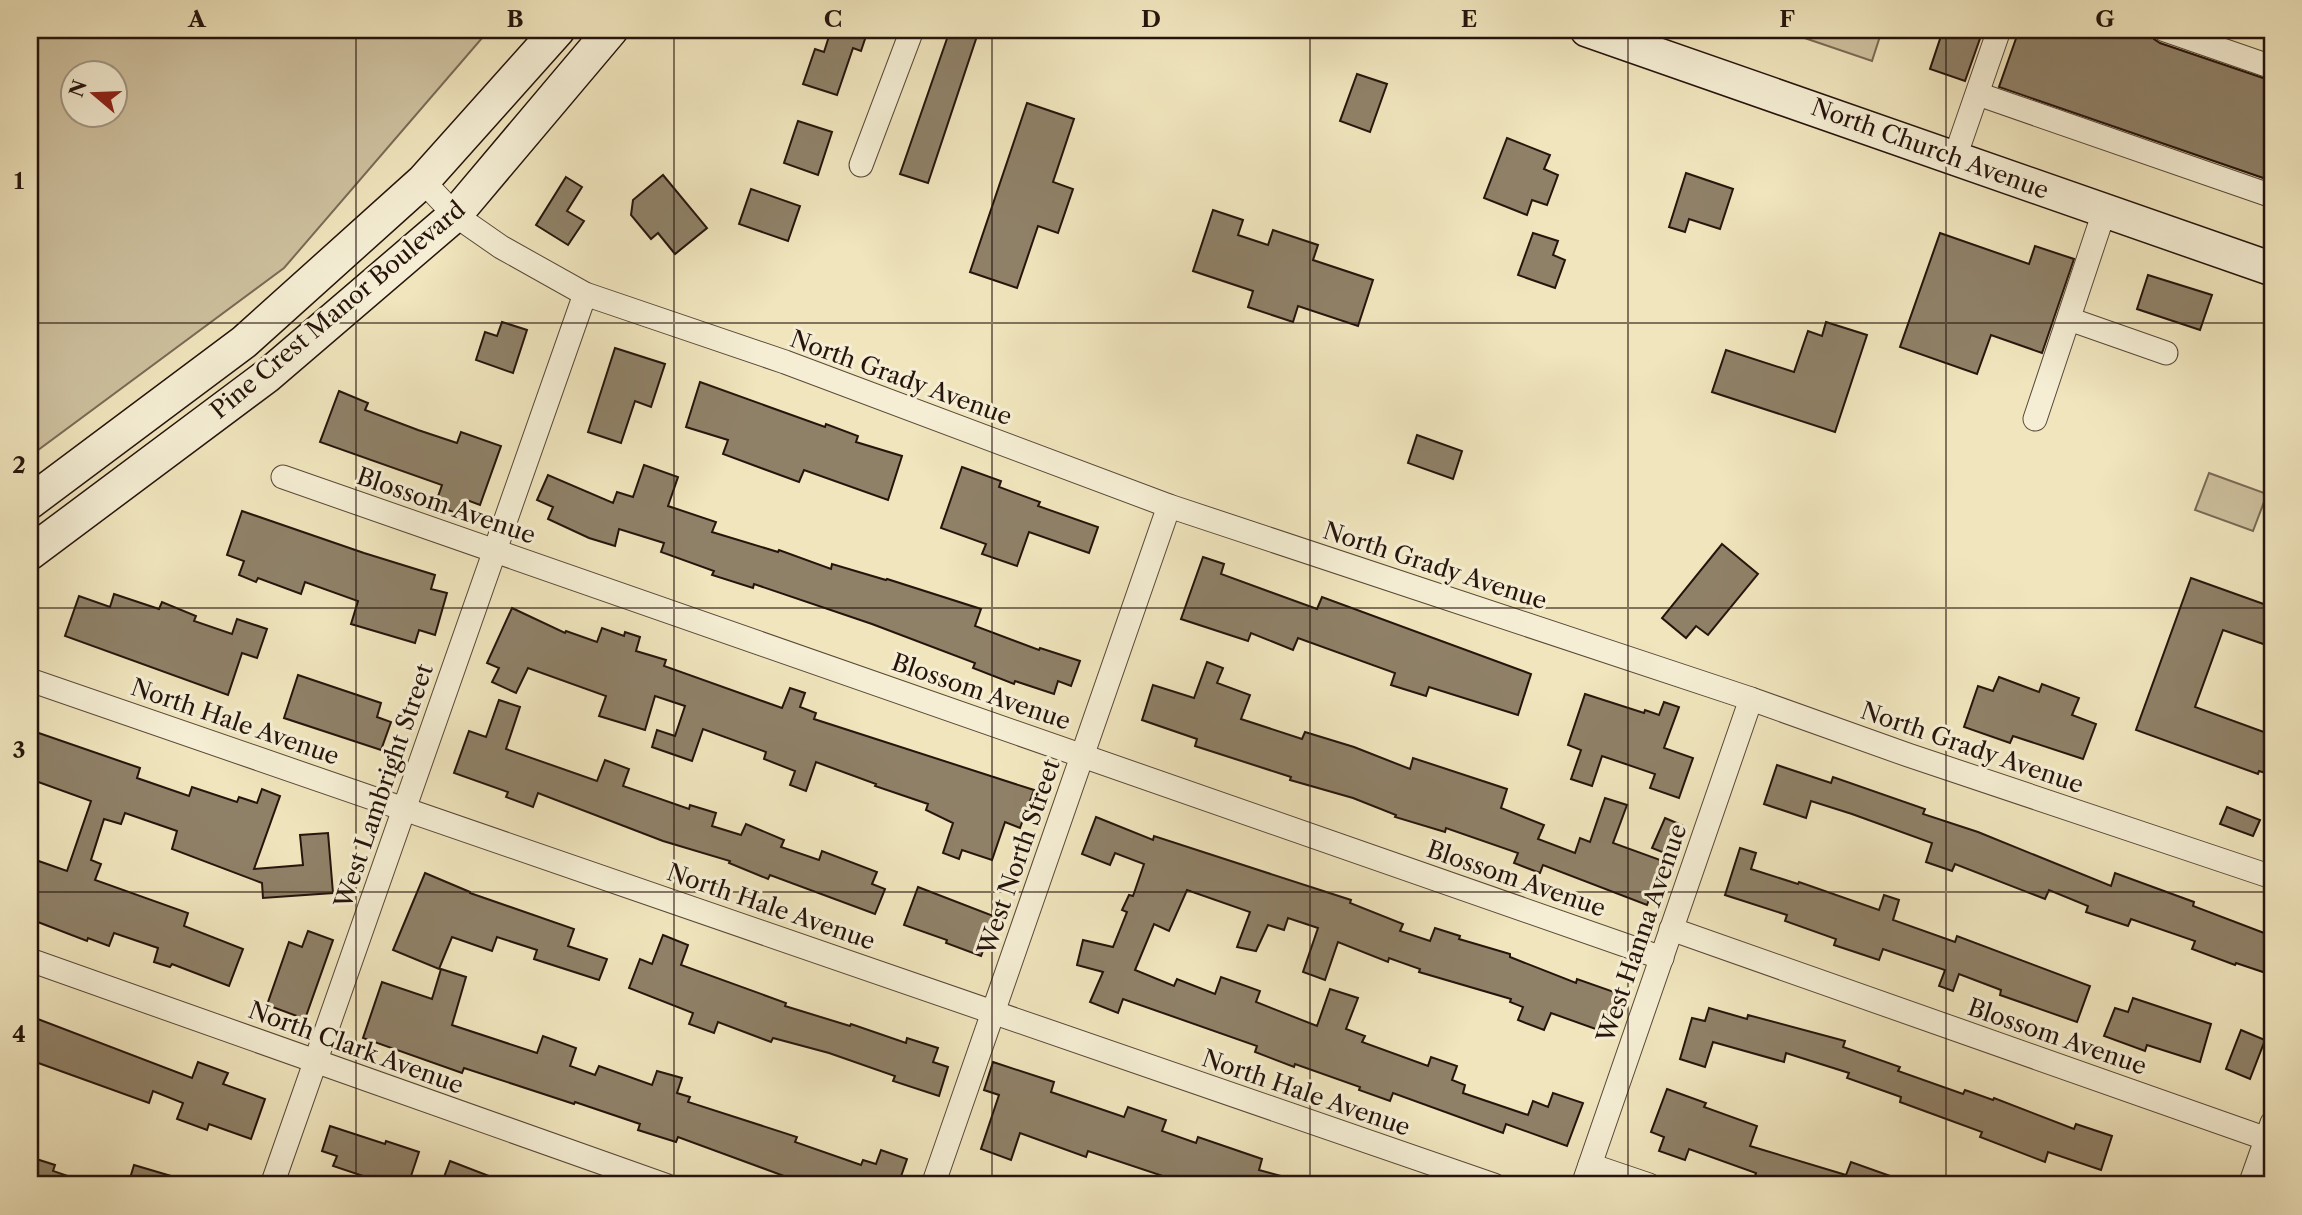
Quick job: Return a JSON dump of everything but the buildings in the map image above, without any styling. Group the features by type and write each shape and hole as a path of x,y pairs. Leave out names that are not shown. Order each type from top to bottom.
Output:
{"main road":[{"name":"Pine Crest Manor Boulevard","path":"30,502 243,342 423,181 558,30"},
{"name":"Pine Crest Manor Boulevard","path":"30,554 267,376 455,215 611,30"},
{"name":"North Church Avenue","path":"1587,30 2272,269"}],"street":[{"path":"861,165 912,30"},
{"path":"1955,157 1999,30"},
{"path":"2165,30 2272,67"},
{"path":"1978,94 2272,196"},
{"name":"North Grady Avenue","path":"423,181 455,215 500,247 585,294 785,362 1168,506 1751,699 1908,755 2272,877"},
{"path":"2035,419 2104,212"},
{"name":"West Lambright Street","path":"272,1185 585,294"},
{"path":"2069,318 2166,353"},
{"name":"Blossom Avenue","path":"283,477 1662,958"},
{"name":"West North Street","path":"933,1185 1168,506"},
{"name":"North Hale Avenue","path":"30,680 1494,1185"},
{"name":"West Hanna Avenue","path":"1586,1175 1751,699"},
{"name":"Blossom Avenue","path":"1671,929 2269,1131"},
{"name":"North Clark Avenue","path":"30,960 665,1185"},
{"path":"2260,1173 2269,1131"},
{"path":"1586,1175 1648,1185"}],"shaded area":[{"path":"30,30 489,30 284,268 30,456"},
{"path":"1781,30 1882,30 1872,61"},
{"path":"2209,473 2267,494 2253,531 2195,510"}]}
